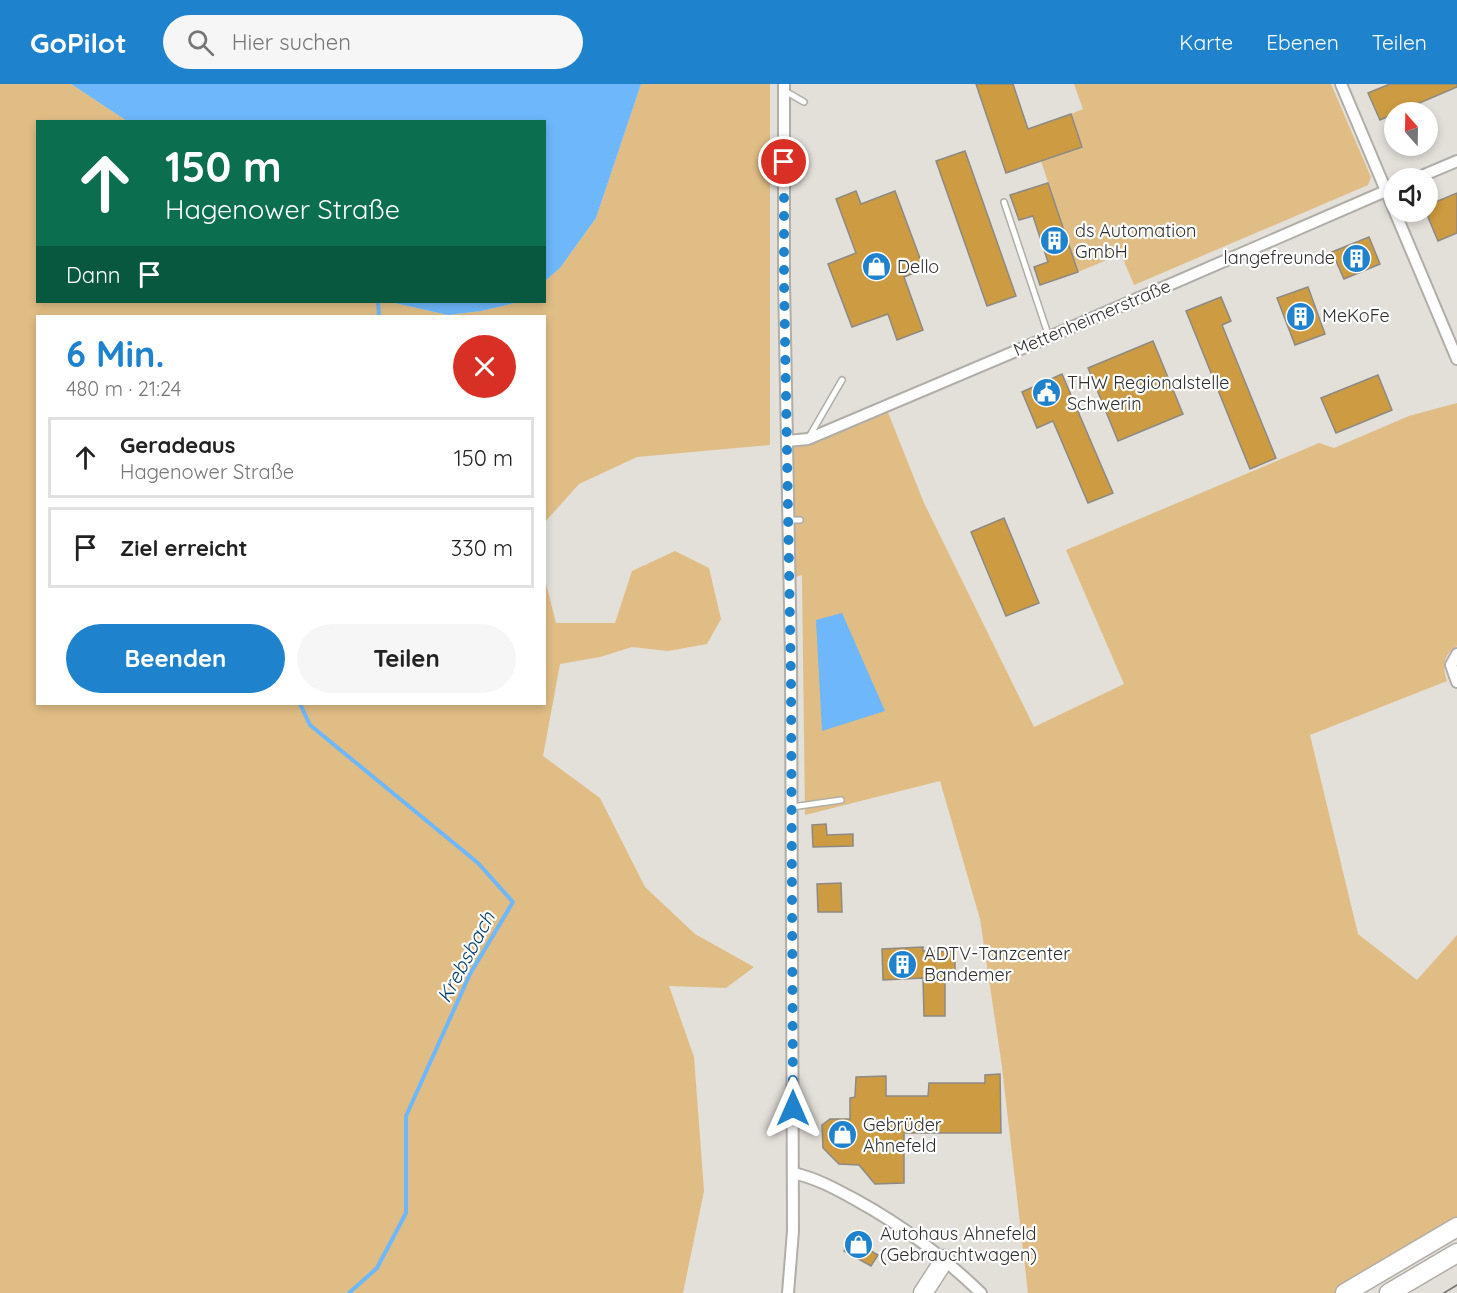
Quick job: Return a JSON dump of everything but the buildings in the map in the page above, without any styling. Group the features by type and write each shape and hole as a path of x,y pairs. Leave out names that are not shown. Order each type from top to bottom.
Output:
{"highway":[{"path":"1345,1293 1457,1227"},
{"path":"1389,1293 1457,1253"},
{"path":"923,1293 945,1259"}],"street":[{"path":"1343,85 1384,176"},
{"path":"784,87 787,441 794,520 793,1231 788,1293"},
{"path":"1438,169 1457,161"},
{"name":"Mettenheimerstraße","path":"787,441 808,439 1384,192"},
{"path":"1403,222 1457,359"},
{"path":"1457,654 1451,665 1457,682"},
{"path":"793,1173 835,1188 883,1215 945,1259 981,1293"}],"lane":[{"path":"784,87 804,102"},
{"path":"1004,202 1049,337"},
{"path":"808,439 842,380"},
{"path":"792,807 841,800"}],"shaded area":[{"path":"0,84 71,84 125,120 36,120 36,303 394,303 448,315 36,315 36,705 546,705 546,584 556,623 615,623 632,571 675,551 709,568 721,619 707,644 668,651 632,647 600,657 560,664 543,756 600,798 645,887 695,934 754,967 726,988 669,986 694,1057 704,1191 683,1293 0,1293"},
{"path":"641,84 770,84 770,445 637,457 579,484 546,521 546,315 448,315 481,311 515,303 546,303 546,280 560,268 596,218"},
{"path":"1074,84 1331,84 1371,177 1368,185 1134,285 1121,254 1078,272 1041,161 1082,147 1071,114 1083,109"},
{"path":"1457,403 1457,646 1446,657 1444,671 1447,681 1310,735 1358,934 1417,980 1457,935 1457,1227 1345,1293 1028,1293 1002,1067 980,919 940,781 805,815 802,575 789,579 787,441 798,440 885,405 924,503 1034,727 1124,684 1066,550 1319,443 1334,448 1409,416"}],"water":[{"path":"71,84 641,84 596,218 560,268 546,280 546,120 125,120"},
{"path":"394,303 515,303 481,311 448,315"},
{"path":"842,613 885,711 822,731 816,620"}],"waterway":[{"name":"Krebsbach","path":"378,303 379,315"},
{"name":"Krebsbach","path":"300,705 310,725 478,863 513,902 470,974 406,1116 406,1213 377,1268 349,1293"}],"tram line":[{"path":"1444,1293 1457,1285"}],"place":[{"name":"ds Automation GmbH","path":"1054,241"},
{"name":"langefreunde","path":"1356,258"},
{"name":"Dello","path":"876,267"},
{"name":"MeKoFe","path":"1301,316"},
{"name":"THW Regionalstelle Schwerin","path":"1046,393"},
{"name":"ADTV-Tanzcenter Bandemer","path":"903,964"},
{"name":"Gebrüder Ahnefeld","path":"842,1135"},
{"name":"Autohaus Ahnefeld (Gebrauchtwagen)","path":"859,1244"}],"route":[{"path":"784,162 791,681 793,1108"}]}
